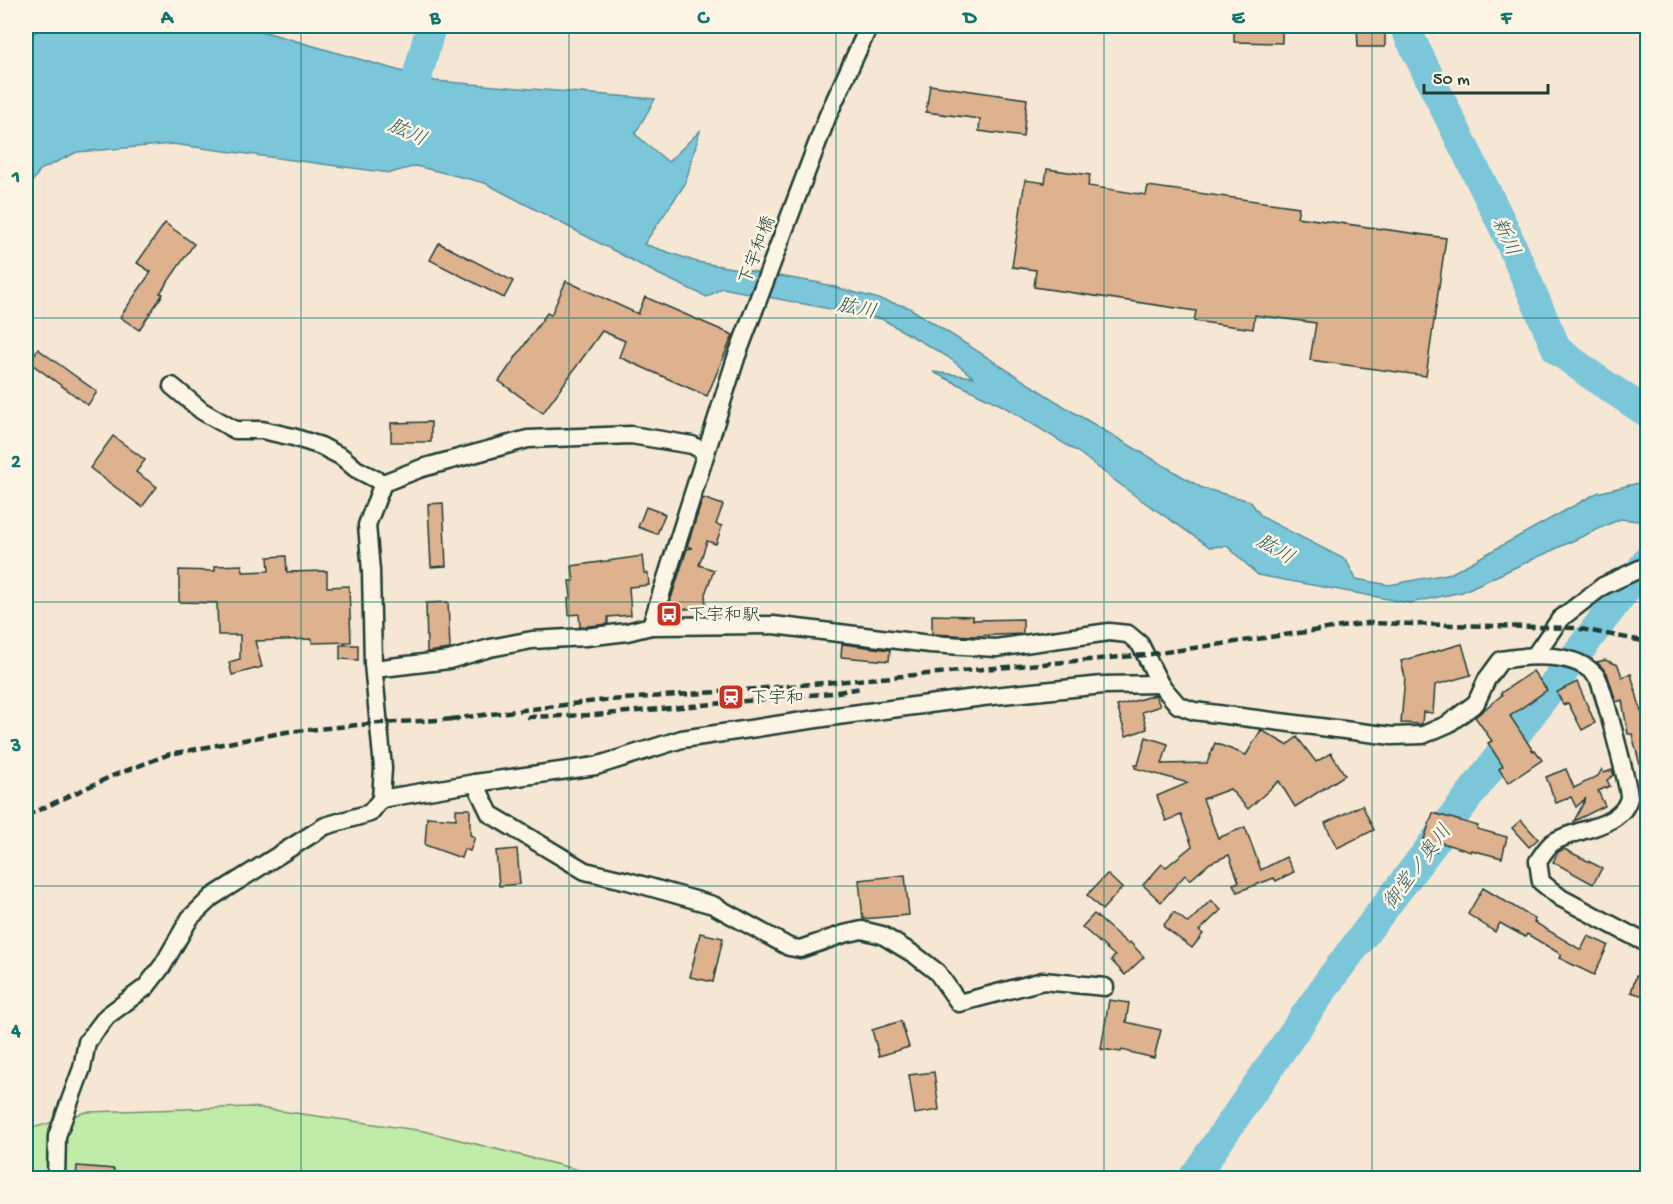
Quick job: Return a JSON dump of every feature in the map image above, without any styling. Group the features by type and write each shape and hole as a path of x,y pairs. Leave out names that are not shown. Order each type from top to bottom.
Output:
{"street":[{"name":"下宇和橋","path":"651,626 736,358 828,115 869,26"},
{"path":"172,386 202,411 236,430 262,430 321,446 342,457 356,469 383,483"},
{"path":"56,1179 57,1136 82,1068 87,1042 107,1016 146,987 163,965 190,918 212,897 325,826 370,813 381,799 383,768 374,669 367,525 383,483 422,468 528,439 631,435 692,445 705,452"},
{"path":"1535,655 1560,619 1603,586 1647,565"},
{"path":"374,669 449,660 490,648 532,640 596,636 651,626 773,625 930,644 996,648 1109,632 1128,634 1140,644 1160,684 1178,705 1194,711 1392,736 1423,735 1448,724 1476,703 1486,679 1501,660 1535,655 1558,657 1581,665 1598,678 1622,761 1629,798 1623,810 1609,820 1551,843 1538,861 1541,882 1561,898 1647,944"},
{"path":"381,799 596,766 682,739 837,716 983,697 1103,685 1160,684"},
{"path":"475,783 490,814 585,872 628,881 713,905 789,947 800,949 862,930 882,935 915,955 937,972 959,1002 1043,981 1104,987"}],"green space":[{"path":"252,1107 424,1131 611,1178 26,1178 26,1130 86,1112"}],"water":[{"name":"肱川","path":"43,26 244,26 435,81 655,99 635,134 668,162 700,131 685,184 644,244 697,262 820,283 908,307 1073,412 1202,488 1250,501 1262,517 1346,560 1356,579 1389,585 1452,573 1597,493 1647,481 1647,522 1620,519 1462,592 1410,603 1258,575 1227,546 1210,547 1134,495 1078,452 1003,406 933,372 973,377 948,357 882,319 722,288 707,297 660,275 485,183 416,166 390,173 172,144 77,152 40,170 26,191 26,40"}],"building":[{"path":"1357,26 1385,26 1385,47 1358,47"},
{"path":"1234,30 1282,30 1282,43 1234,42"},
{"path":"930,85 1027,99 1023,137 979,131 980,119 926,112"},
{"path":"1047,169 1090,175 1088,186 1146,195 1148,186 1299,207 1297,217 1446,238 1426,376 1310,360 1316,323 1255,315 1253,329 1194,321 1196,311 1034,287 1036,270 1012,267 1025,180 1045,183"},
{"path":"165,223 194,244 160,293 163,294 139,330 120,317 151,272 137,263"},
{"path":"439,243 513,281 504,298 430,260"},
{"path":"566,281 638,314 645,297 733,335 707,396 619,357 625,341 602,331 543,413 499,381 547,313 551,315"},
{"path":"38,349 97,392 88,405 29,362"},
{"path":"431,422 431,442 391,442 391,423"},
{"path":"113,436 145,460 136,472 157,487 142,507 90,468"},
{"path":"703,498 723,505 716,524 722,526 716,544 707,541 699,565 714,570 705,594 706,607 667,611 687,549 693,548 687,546"},
{"path":"443,503 446,566 431,567 428,504"},
{"path":"646,507 665,514 657,534 638,527"},
{"path":"286,556 287,572 327,571 327,587 349,586 351,642 312,643 312,639 255,641 262,667 232,675 229,662 240,659 240,635 218,635 217,603 179,602 179,570 215,571 215,566 242,565 243,572 269,571 268,557"},
{"path":"642,556 644,573 648,573 649,585 629,587 631,615 608,617 608,624 580,627 579,614 569,615 568,598 571,597 569,581 574,581 572,566"},
{"path":"448,602 450,649 427,652 426,603"},
{"path":"932,615 973,616 973,620 1023,619 1023,634 973,636 932,634"},
{"path":"842,644 890,650 889,661 841,657"},
{"path":"1462,644 1471,675 1435,685 1433,713 1423,712 1422,724 1401,723 1405,677 1401,661"},
{"path":"340,645 358,645 358,660 340,659"},
{"path":"1605,660 1618,665 1622,677 1631,674 1641,711 1647,709 1647,777 1643,777 1632,734 1628,734 1622,700 1616,702 1607,673 1597,662"},
{"path":"1533,671 1547,690 1510,716 1533,751 1535,750 1542,760 1508,783 1499,769 1503,766 1488,743 1492,741 1475,717 1502,695 1501,693"},
{"path":"1577,682 1595,723 1582,730 1568,703 1563,705 1557,692"},
{"path":"1155,695 1160,706 1142,712 1147,729 1126,736 1117,706"},
{"path":"1261,730 1287,745 1297,737 1316,762 1331,753 1345,775 1295,807 1279,781 1248,809 1230,789 1203,799 1218,838 1245,827 1261,870 1286,857 1294,872 1276,881 1274,878 1237,892 1233,884 1239,882 1229,855 1210,863 1190,880 1185,875 1161,902 1143,885 1162,864 1166,867 1192,846 1181,815 1166,821 1157,796 1188,783 1135,768 1135,765 1138,765 1146,737 1168,744 1162,764 1207,763 1215,743 1246,755"},
{"path":"1566,769 1574,788 1598,776 1602,769 1604,773 1612,770 1614,775 1607,780 1610,786 1598,791 1605,806 1574,821 1586,798 1576,807 1571,797 1556,803 1546,777"},
{"path":"1362,805 1374,830 1337,848 1325,823"},
{"path":"456,809 470,809 470,835 475,837 470,851 464,849 461,858 425,845 427,817 456,819"},
{"path":"1433,813 1507,837 1502,858 1471,850 1471,852 1439,842 1436,852 1421,848"},
{"path":"1521,820 1538,839 1529,847 1512,828"},
{"path":"517,849 520,884 499,886 496,851"},
{"path":"1564,849 1602,868 1593,884 1553,862 1558,852"},
{"path":"1107,874 1122,888 1102,910 1087,895"},
{"path":"905,875 909,915 863,919 859,880"},
{"path":"1483,888 1581,950 1588,936 1608,945 1594,975 1559,958 1562,955 1527,934 1525,937 1500,923 1495,932 1468,914"},
{"path":"1211,900 1221,910 1199,931 1203,934 1192,948 1163,926 1174,912 1188,923"},
{"path":"1094,914 1128,944 1130,942 1144,957 1125,975 1111,960 1115,956 1082,927"},
{"path":"700,933 723,938 713,982 690,977"},
{"path":"1636,976 1647,980 1647,997 1631,992"},
{"path":"1109,1000 1129,1003 1126,1022 1161,1030 1154,1058 1122,1050 1121,1052 1101,1049"},
{"path":"901,1021 909,1047 879,1056 872,1030"},
{"path":"934,1072 939,1110 915,1114 909,1075"},
{"path":"77,1166 114,1169 113,1179 76,1179"}],"waterway":[{"name":"肱川","path":"407,115 431,26"},
{"name":"新川","path":"1404,26 1504,228 1557,350 1648,413"},
{"name":"御堂ノ奥川","path":"1193,1178 1331,978 1648,560"}],"railway":[{"path":"451,719 596,701 1145,655 1368,623 1576,628 1648,642"},
{"path":"527,717 594,715 832,693 862,688"},
{"path":"26,816 112,776 170,754 286,732 379,723 458,719"}],"place":[{"name":"下宇和駅","path":"669,614"},
{"name":"下宇和","path":"731,697"}]}
